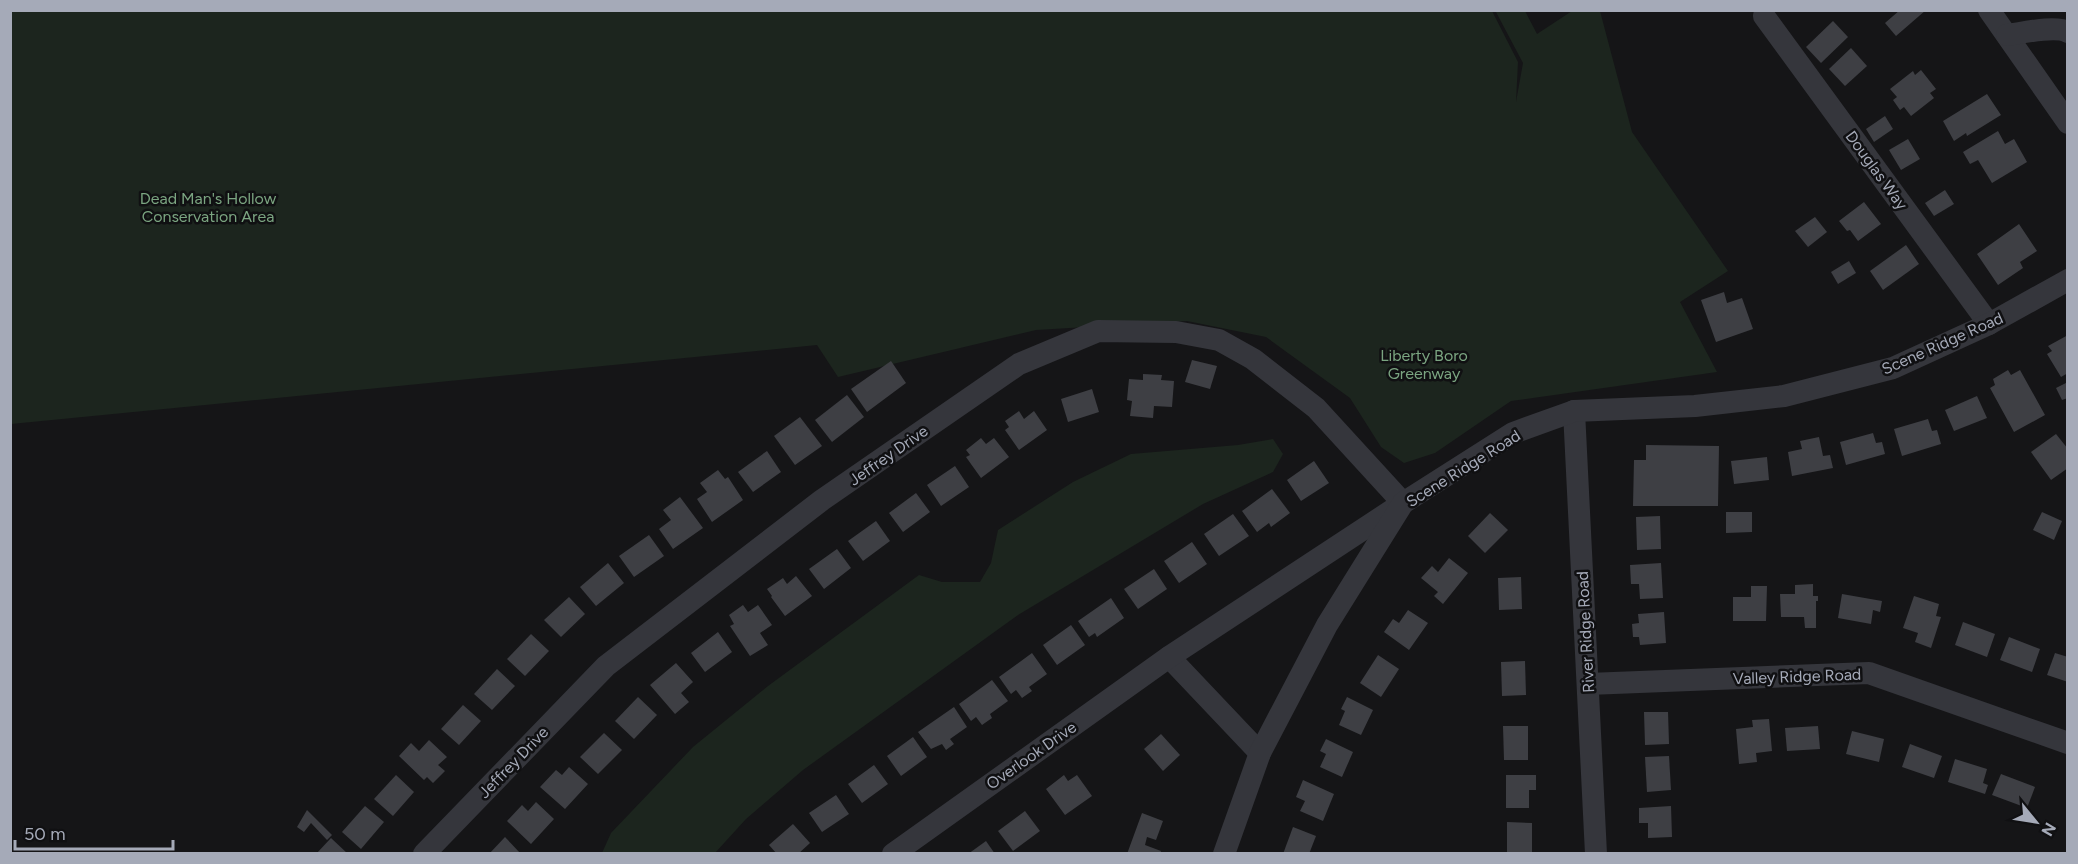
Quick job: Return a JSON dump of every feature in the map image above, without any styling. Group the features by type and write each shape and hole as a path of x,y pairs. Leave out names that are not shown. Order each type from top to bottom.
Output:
{"street":[{"path":"1989,10 2067,123"},
{"name":"Douglas Way","path":"1764,16 1989,324"},
{"path":"2007,35 2039,30 2067,32"},
{"name":"Scene Ridge Road","path":"1224,854 1260,753 1327,625 1403,503 1513,433 1574,411 1695,406 1784,396 1893,368 1989,324 2067,280"},
{"name":"Jeffrey Drive","path":"424,854 606,666 822,500 1019,364 1098,331 1176,332 1219,340 1253,359 1316,408 1403,503"},
{"name":"River Ridge Road","path":"1574,411 1596,854"},
{"name":"Overlook Drive","path":"893,854 1169,657 1403,503"},
{"path":"1169,657 1260,753"},
{"name":"Valley Ridge Road","path":"1588,684 1869,673 2067,742"}],"green space":[{"name":"Dead Man's Hollow Conservation Area","path":"1497,10 1525,11 1537,34 1572,11 1600,11 1632,132 1728,271 1680,302 1717,372 1511,401 1435,453 1404,463 1381,447 1350,398 1266,337 1187,321 1036,330 838,377 817,345 11,424 11,11 1492,11 1518,62 1516,102 1523,63"},
{"path":"1273,439 1283,454 1273,472 1203,504 1018,615 803,770 746,819 715,853 602,853 611,833 693,747 768,686 919,575 942,582 980,582 991,563 998,530 1073,482 1131,454 1238,445"}],"building":[{"path":"1900,10 1926,10 1896,36 1885,23"},
{"path":"1833,21 1848,37 1821,63 1806,47"},
{"path":"1851,48 1867,66 1845,86 1829,69"},
{"path":"1921,70 1936,89 1930,93 1934,98 1911,116 1904,107 1900,110 1893,100 1897,97 1890,89 1913,71 1915,75"},
{"path":"1987,94 2001,115 1967,136 1966,133 1954,141 1943,121"},
{"path":"1885,116 1893,129 1874,142 1866,129"},
{"path":"1998,131 2005,144 2014,139 2027,162 1992,183 1978,160 1970,164 1963,152"},
{"path":"1908,139 1920,159 1901,170 1889,150"},
{"path":"1945,190 1954,204 1934,216 1925,203"},
{"path":"1864,202 1881,224 1858,241 1839,221"},
{"path":"1815,217 1827,232 1808,247 1795,231"},
{"path":"2019,224 2037,251 2020,262 2023,268 1998,285 1977,254"},
{"path":"1906,245 1919,264 1883,290 1870,271"},
{"path":"1849,261 1856,273 1838,284 1831,272"},
{"path":"1724,292 1727,303 1742,298 1753,329 1716,342 1701,300"},
{"path":"2068,335 2068,373 2061,377 2047,354 2052,351 2048,346"},
{"path":"1192,360 1217,366 1210,389 1185,382"},
{"path":"891,361 906,383 867,412 851,389"},
{"path":"2008,370 2011,375 2020,370 2045,415 2014,432 1990,388 1995,385 1993,379"},
{"path":"1143,374 1162,375 1161,380 1174,381 1172,407 1154,406 1153,418 1130,416 1132,401 1127,400 1129,379 1143,380"},
{"path":"2068,382 2068,398 2062,400 2056,388"},
{"path":"1092,389 1099,412 1068,422 1061,399"},
{"path":"847,395 864,417 832,442 815,420"},
{"path":"1977,396 1987,418 1954,431 1945,410"},
{"path":"1019,411 1024,419 1034,411 1047,430 1019,450 1005,430 1009,427 1005,421"},
{"path":"800,417 822,446 795,465 774,436"},
{"path":"1928,419 1932,431 1937,430 1941,444 1902,456 1894,429"},
{"path":"1873,433 1876,443 1882,442 1885,454 1846,465 1840,442"},
{"path":"2056,434 2068,449 2068,468 2051,480 2031,452"},
{"path":"1819,437 1823,456 1830,455 1833,468 1792,476 1788,452 1802,449 1800,441"},
{"path":"981,438 986,444 994,438 1009,457 981,478 966,457 970,455 966,450"},
{"path":"1646,445 1719,446 1718,506 1633,506 1634,460 1646,460"},
{"path":"767,451 781,472 753,492 738,472"},
{"path":"1767,457 1769,480 1734,484 1731,461"},
{"path":"1314,461 1329,483 1301,501 1287,480"},
{"path":"955,466 969,487 941,506 927,485"},
{"path":"718,470 725,479 728,477 743,500 712,522 697,499 707,492 700,483"},
{"path":"1272,489 1290,513 1271,527 1269,523 1257,532 1242,511"},
{"path":"916,493 930,512 903,532 889,513"},
{"path":"680,497 703,528 673,549 659,529 671,520 663,510"},
{"path":"1726,512 1752,512 1752,532 1726,533"},
{"path":"2042,512 2062,521 2054,540 2033,530"},
{"path":"1490,513 1508,530 1485,553 1468,536"},
{"path":"1233,514 1249,536 1219,556 1204,534"},
{"path":"1660,516 1661,549 1637,550 1636,517"},
{"path":"876,521 890,541 863,561 848,541"},
{"path":"649,535 664,556 634,577 619,556"},
{"path":"1192,542 1207,564 1179,583 1164,561"},
{"path":"837,549 851,568 824,589 809,569"},
{"path":"1449,558 1468,573 1443,604 1434,596 1438,592 1421,578 1432,566 1438,572"},
{"path":"608,563 624,583 596,606 580,587"},
{"path":"1661,563 1663,598 1640,599 1639,584 1631,584 1630,565"},
{"path":"1154,569 1167,589 1138,609 1124,589"},
{"path":"796,576 812,596 785,616 767,589 783,578 787,584"},
{"path":"1521,577 1522,609 1499,610 1498,578"},
{"path":"1813,584 1813,596 1818,596 1816,628 1805,628 1804,617 1781,617 1780,594 1795,594 1795,585"},
{"path":"1751,586 1767,586 1766,621 1733,621 1733,597 1751,597"},
{"path":"1842,594 1882,601 1880,612 1873,610 1871,624 1838,618"},
{"path":"1914,596 1939,604 1936,616 1941,617 1931,648 1915,642 1918,633 1903,628"},
{"path":"569,597 585,614 561,637 544,620"},
{"path":"1111,598 1124,618 1097,637 1095,633 1089,637 1078,621"},
{"path":"743,605 748,612 758,605 772,625 760,633 768,645 750,656 730,626 734,624 729,615"},
{"path":"1408,610 1428,623 1409,650 1384,632 1393,619 1399,623"},
{"path":"1664,612 1666,643 1640,645 1639,637 1633,637 1632,624 1639,623 1638,614"},
{"path":"1963,622 1995,634 1987,657 1955,645"},
{"path":"1071,625 1085,645 1057,665 1043,645"},
{"path":"718,632 732,652 705,672 691,653"},
{"path":"531,634 549,651 525,676 507,659"},
{"path":"2009,637 2040,649 2032,672 2000,660"},
{"path":"1032,653 1047,674 1029,687 1032,691 1022,698 1016,690 1011,694 999,677"},
{"path":"2055,653 2068,657 2068,682 2047,675"},
{"path":"1378,655 1399,669 1381,697 1360,683"},
{"path":"1525,661 1526,695 1502,696 1501,662"},
{"path":"676,663 693,682 681,693 689,702 675,714 650,685"},
{"path":"497,669 515,686 492,710 474,694"},
{"path":"992,680 1008,701 990,714 992,718 982,725 976,717 971,721 959,704"},
{"path":"638,697 657,715 634,739 615,721"},
{"path":"1347,697 1373,710 1361,735 1339,725 1345,711 1341,709"},
{"path":"463,705 481,721 459,745 441,729"},
{"path":"954,707 967,727 950,739 954,744 946,750 942,744 931,749 918,732"},
{"path":"1644,712 1668,712 1669,744 1645,745"},
{"path":"1769,719 1772,751 1756,753 1757,762 1739,764 1736,729 1753,727 1752,720"},
{"path":"1503,726 1528,726 1528,760 1504,760"},
{"path":"1818,726 1820,749 1787,751 1785,728"},
{"path":"1852,731 1884,739 1879,762 1846,754"},
{"path":"604,733 622,750 598,774 580,757"},
{"path":"1161,734 1180,755 1163,771 1144,749"},
{"path":"913,737 927,757 901,776 887,756"},
{"path":"1326,739 1353,752 1342,777 1320,767 1326,754 1320,751"},
{"path":"429,740 447,757 438,765 445,771 433,783 427,777 424,780 399,756 411,743 419,751"},
{"path":"1910,744 1942,756 1934,778 1902,767"},
{"path":"1669,756 1671,790 1647,792 1645,757"},
{"path":"1955,759 1987,769 1983,783 1988,785 1985,794 1948,782"},
{"path":"874,765 888,784 862,803 848,784"},
{"path":"569,767 588,784 565,809 540,787 556,770 562,775"},
{"path":"2001,774 2035,787 2027,808 1992,795"},
{"path":"396,775 414,792 393,816 374,799"},
{"path":"1064,775 1068,781 1077,775 1092,796 1065,815 1046,789"},
{"path":"1506,775 1536,775 1536,790 1529,790 1529,808 1506,808"},
{"path":"1303,780 1334,794 1323,821 1300,811 1305,801 1296,797"},
{"path":"836,795 849,814 822,832 809,813"},
{"path":"536,802 554,819 531,844 507,821 522,805 528,811"},
{"path":"365,806 384,822 361,849 342,832"},
{"path":"1671,806 1672,837 1648,838 1648,823 1639,823 1639,808"},
{"path":"307,810 332,835 327,840 311,823 304,832 297,827"},
{"path":"1025,811 1040,831 1013,851 998,831"},
{"path":"1142,813 1163,821 1156,840 1147,837 1145,845 1161,851 1160,854 1127,854"},
{"path":"1507,822 1532,823 1532,854 1507,854"},
{"path":"793,824 810,843 798,854 777,854 769,845"},
{"path":"1293,827 1316,836 1309,854 1283,854"},
{"path":"505,837 521,854 489,854"},
{"path":"331,838 348,854 316,854"},
{"path":"986,841 995,854 968,854"}],"park label":[{"name":"Liberty Boro Greenway","path":"1424,364"}]}
